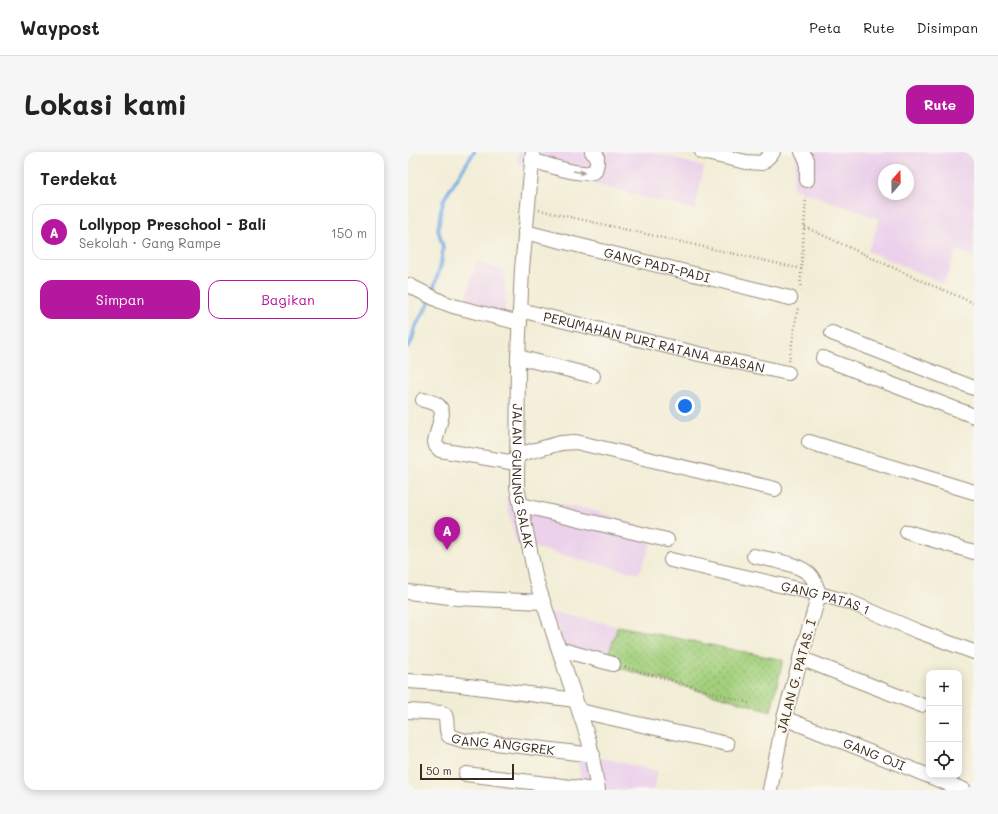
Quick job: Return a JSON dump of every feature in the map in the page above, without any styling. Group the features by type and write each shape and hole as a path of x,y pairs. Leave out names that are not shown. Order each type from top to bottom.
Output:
{"street":[{"path":"702,152 746,162 762,163 773,152"},
{"path":"802,152 807,160 807,180"},
{"path":"533,156 576,171 589,173 595,171 596,153"},
{"name":"JALAN GUNUNG SALAK","path":"533,156 525,232 518,357 517,487 536,580 593,755 597,790"},
{"name":"GANG PADI-PADI","path":"525,232 796,298"},
{"name":"PERUMAHAN PURI RATANA ABASAN","path":"408,285 453,306 520,317 788,373"},
{"path":"832,333 974,388"},
{"path":"518,357 593,376"},
{"path":"824,358 974,416"},
{"path":"423,400 439,405 442,409 435,442 436,446 440,450 517,459 561,442 576,442 775,489"},
{"path":"809,442 974,492"},
{"path":"521,505 667,540"},
{"path":"907,532 974,552"},
{"path":"754,556 788,564 802,570 811,576 817,586 818,594"},
{"name":"GANG PATAS 1","path":"671,560 852,603 917,631 974,652"},
{"path":"408,592 458,598 543,602"},
{"name":"JALAN G. PATAS. I","path":"770,790 784,718 818,594"},
{"path":"559,649 613,664"},
{"path":"800,658 921,705"},
{"path":"408,681 453,684 578,706 727,744"},
{"name":"GANG ANGGREK","path":"408,711 442,713 447,719 446,730 449,736 459,740 593,755"},
{"name":"GANG OJI","path":"784,718 964,790"},
{"path":"466,774 597,790"}],"path":[{"path":"788,373 796,298 802,269 806,198"},
{"path":"527,208 802,269"},
{"path":"805,227 922,281 974,303"},
{"path":"613,664 749,703"}],"shaded area":[{"path":"518,152 651,152 704,167 695,210 518,165"},
{"path":"797,152 968,152 974,154 974,258 957,250 944,283 868,251 880,219 793,188"},
{"path":"476,262 505,271 505,314 464,306"},
{"path":"506,497 587,509 656,532 639,574 516,543"},
{"path":"536,609 618,626 605,664 547,651"},
{"path":"576,752 658,771 654,790 582,790"}],"green space":[{"path":"618,626 783,660 771,711 605,664"}],"waterway":[{"path":"408,347 412,340 415,327 428,305 441,265 443,247 438,229 444,199 474,152"}],"place":[{"name":"Lollypop Preschool - Bali","path":"447,550"}]}
